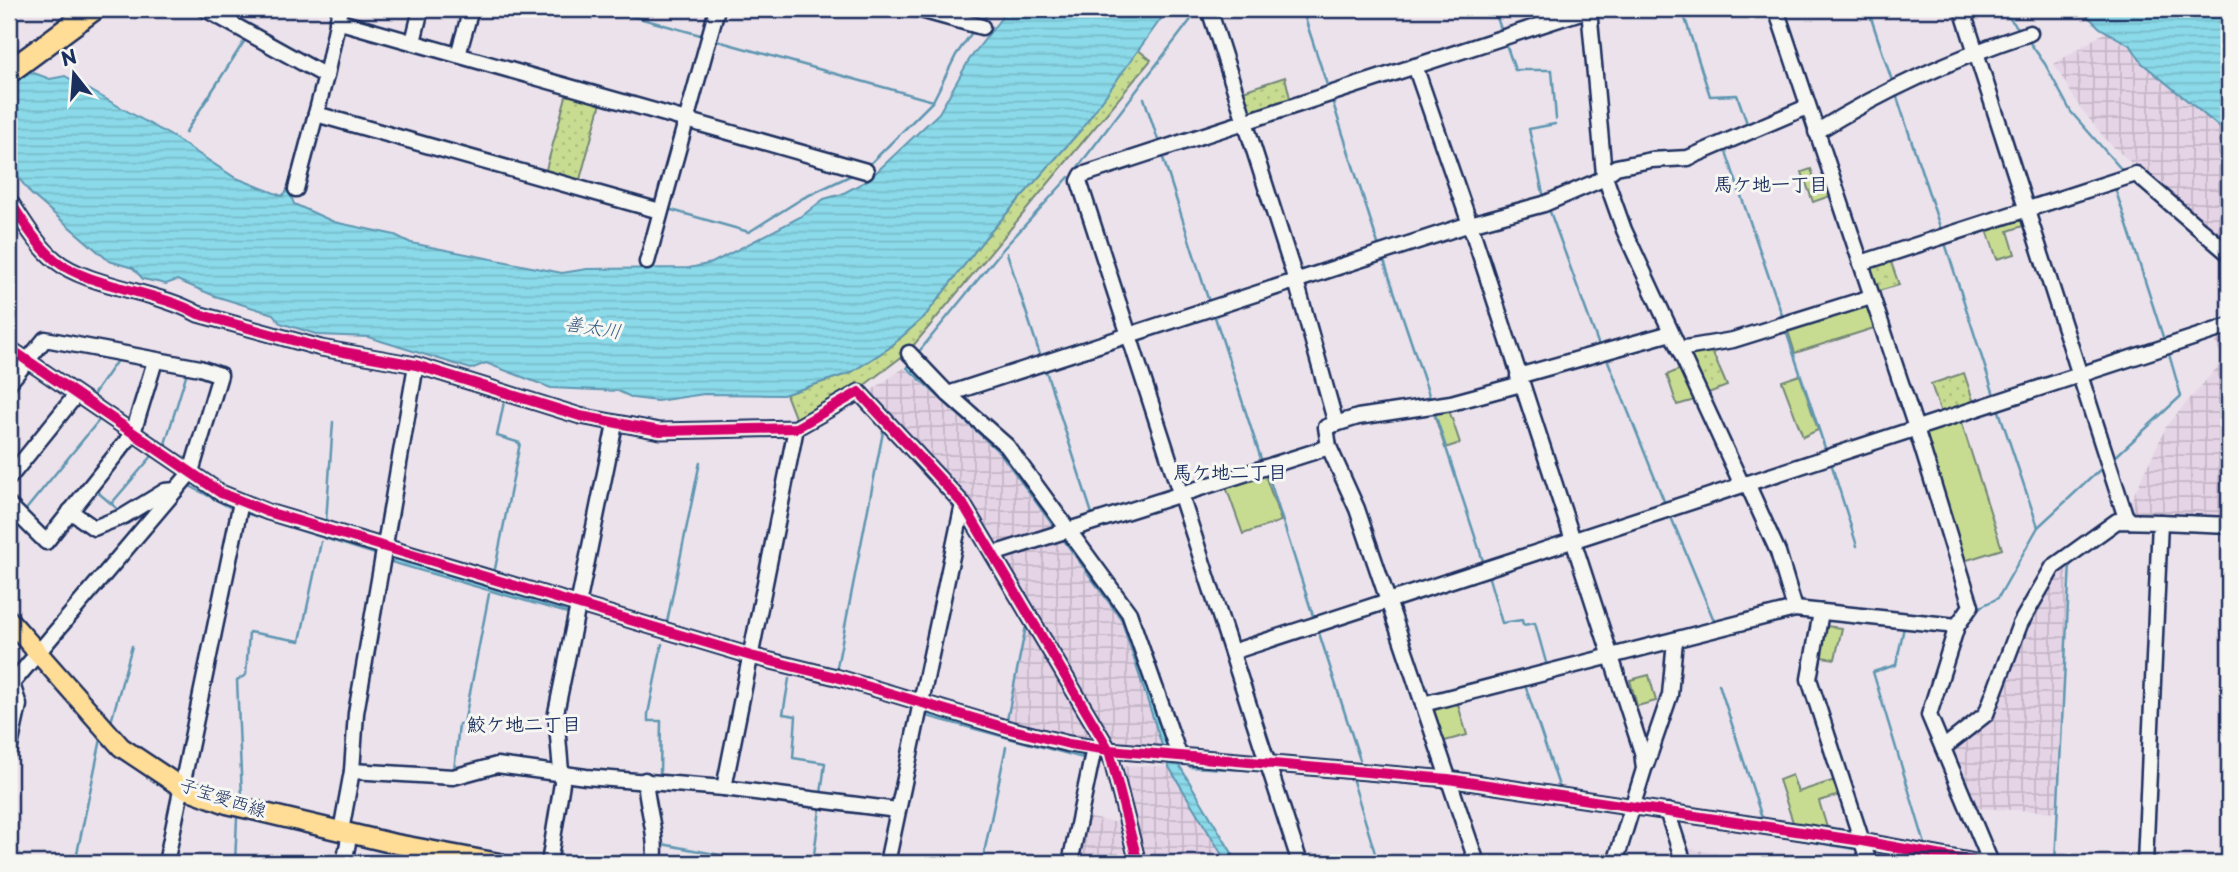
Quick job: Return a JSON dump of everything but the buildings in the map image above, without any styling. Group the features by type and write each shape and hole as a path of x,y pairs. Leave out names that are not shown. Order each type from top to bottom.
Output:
{"highway":[{"path":"9,72 93,9"}],"main road":[{"name":"子宝愛西線","path":"9,620 121,747 181,787 227,804 346,832 499,863"}],"street":[{"path":"205,9 326,76"},
{"path":"413,42 421,9"},
{"path":"458,55 471,9"},
{"path":"647,262 717,9"},
{"path":"917,9 982,27"},
{"path":"1209,9 1296,281 1336,424"},
{"path":"1080,178 1590,9 1604,174 1624,230 1671,333 1778,552 1795,609"},
{"path":"1776,9 1916,428 1971,606 1957,626 1929,715 1992,863"},
{"path":"1962,9 2082,374 2125,515 2130,521"},
{"path":"296,189 326,76 338,15 413,42 866,171"},
{"path":"1816,132 1894,87 1975,51 2030,33"},
{"path":"1415,66 1470,223 1642,752 1644,769"},
{"path":"948,394 1470,223 1544,204 1598,181 1616,167 1651,160 1688,158 1807,107"},
{"path":"316,114 660,211"},
{"path":"1068,169 1080,178 1128,336 1300,863"},
{"path":"1861,263 2136,173 2229,254"},
{"path":"9,200 33,236 55,260 95,278 184,306 198,314 321,348 416,365 477,381 550,407 615,424 660,431 796,428 859,392 963,505 993,554 1109,750 1138,863"},
{"path":"1679,349 1732,340 1871,298"},
{"path":"1232,652 2229,326"},
{"path":"1477,863 1357,509 1329,447 1326,427 1358,417 1451,403 1671,333"},
{"path":"9,383 45,339 220,375 191,472 39,655 10,685 19,705 9,751"},
{"path":"9,348 191,472 241,502 386,549 1025,733 1109,750 1268,761 1448,779 1861,841 1981,863"},
{"path":"909,353 948,394 1007,446 1063,532 1129,613 1179,755"},
{"path":"9,505 46,542 133,433 155,361"},
{"path":"344,863 356,713 416,365"},
{"path":"9,478 76,395"},
{"path":"549,863 562,783 556,713 580,606 615,424"},
{"path":"724,788 796,428"},
{"path":"993,554 1329,447"},
{"path":"71,511 94,528 124,516 165,491 177,490"},
{"path":"166,863 241,502"},
{"path":"887,863 963,505"},
{"path":"1943,748 1986,713 2020,624 2053,567 2118,521 2229,525"},
{"path":"2145,863 2160,522"},
{"path":"1423,704 1795,609 1957,626"},
{"path":"1821,612 1809,679 1869,863"},
{"path":"1615,863 1670,695 1675,640"},
{"path":"1070,863 1094,748"},
{"path":"352,771 453,777 497,765 560,774 724,788 897,810"},
{"path":"645,780 651,830 656,847 653,863"},
{"path":"1667,811 1684,863"}],"shaded area":[{"path":"2107,31 2131,46 2142,63 2229,135 2229,234 2221,244 2106,140 2079,106 2054,64"},
{"path":"2229,335 2229,522 2134,517 2127,509 2167,425 2223,361 2215,340"},
{"path":"904,368 1000,453 1055,530 1000,546 992,544 870,396 872,390"},
{"path":"1061,538 1121,619 1165,749 1112,741 999,559"},
{"path":"2068,563 2056,812 1973,808 1949,751 1987,719 2024,625 2047,581"},
{"path":"1028,620 1095,739 1072,738 1008,722"},
{"path":"1118,765 1169,767 1227,863 1142,863"},
{"path":"1085,817 1126,824 1135,863 1075,863"},
{"path":"1682,847 1768,863 1687,863"}],"green space":[{"path":"1137,49 1151,60 908,352 858,390 798,425 786,394 850,373 889,348 925,316 985,238 1080,131"},
{"path":"1285,77 1291,102 1252,115 1246,110 1240,92"},
{"path":"568,89 602,99 579,183 545,173"},
{"path":"1811,169 1815,180 1826,176 1833,195 1813,202 1802,172"},
{"path":"2023,217 2026,225 2008,231 2015,254 1997,259 1986,227"},
{"path":"1890,259 1899,285 1875,292 1869,266"},
{"path":"1863,304 1871,308 1877,327 1795,353 1787,328"},
{"path":"1711,349 1727,386 1703,395 1686,353"},
{"path":"1678,370 1686,372 1698,399 1677,405 1667,375"},
{"path":"1964,373 1974,403 1941,413 1931,384"},
{"path":"1800,375 1818,430 1803,437 1782,381"},
{"path":"1448,407 1460,443 1445,448 1433,410"},
{"path":"1961,421 2002,549 1964,561 1924,438 1926,433"},
{"path":"1264,472 1281,521 1243,534 1225,484"},
{"path":"1826,626 1842,628 1835,659 1821,657"},
{"path":"1649,675 1656,701 1637,706 1630,680"},
{"path":"1456,698 1467,735 1441,742 1431,710 1435,705"},
{"path":"1792,775 1798,792 1838,779 1843,794 1819,801 1828,831 1794,825 1779,780"}],"water":[{"name":"善太川","path":"1008,9 1168,9 1080,131 985,238 925,316 889,348 850,373 783,395 704,394 657,401 633,398 618,391 551,388 486,363 471,369 368,337 319,335 280,323 273,314 215,296 177,280 166,284 143,279 133,268 109,261 31,194 9,165 9,39 22,53 31,72 50,79 65,76 173,137 234,177 282,196 287,191 318,76 321,78 290,193 294,204 334,222 395,235 411,243 562,273 587,269 689,268 712,263 802,216 824,199 842,194 868,180 939,113 969,60"},
{"path":"2080,9 2229,9 2229,135 2142,63 2131,46 2100,28"},
{"path":"911,364 1004,450 1126,616 1178,763 1238,863 1227,863 1169,767 1121,619 1000,453 907,368"},
{"path":"395,559 568,611 570,614 391,562"},
{"path":"929,713 1082,754 1082,758 926,716"}],"waterway":[{"path":"606,9 704,36"},
{"path":"982,21 992,9"},
{"path":"1078,167 1199,9"},
{"path":"1302,9 1328,88"},
{"path":"1494,9 1501,29"},
{"path":"1682,9 1710,96 1737,95 1748,126"},
{"path":"1868,9 1892,81"},
{"path":"2001,9 2020,30"},
{"path":"869,165 933,101 956,55 973,31"},
{"path":"185,133 247,37"},
{"path":"714,40 933,101"},
{"path":"2028,40 2045,64 2071,112 2122,170"},
{"path":"1506,44 1515,70 1552,70 1556,119"},
{"path":"1896,94 1941,230"},
{"path":"1144,98 1159,143"},
{"path":"1333,103 1379,247"},
{"path":"1544,198 1529,129 1555,124"},
{"path":"1725,149 1783,318"},
{"path":"1163,158 1210,305"},
{"path":"668,209 749,232 803,198 856,173"},
{"path":"917,354 1003,249 1069,177"},
{"path":"2115,188 2164,340"},
{"path":"1549,209 1598,343"},
{"path":"1945,243 1994,395"},
{"path":"1007,253 1041,358"},
{"path":"1383,258 1431,401"},
{"path":"1214,314 1262,462"},
{"path":"1786,331 1826,451"},
{"path":"2113,459 2181,396 2169,354"},
{"path":"1606,356 1664,501"},
{"path":"93,395 118,359"},
{"path":"1046,371 1093,517"},
{"path":"165,444 187,372"},
{"path":"495,569 520,443 497,436 505,397"},
{"path":"1434,411 1483,561"},
{"path":"1999,411 2038,527"},
{"path":"24,512 100,419"},
{"path":"326,522 333,422"},
{"path":"837,667 884,427"},
{"path":"111,504 152,456"},
{"path":"667,622 700,462"},
{"path":"1832,466 1857,546"},
{"path":"1974,610 1998,598 2038,527 2104,466"},
{"path":"1267,472 1314,619"},
{"path":"188,485 231,508"},
{"path":"95,490 120,511"},
{"path":"245,513 375,554"},
{"path":"1671,517 1715,623"},
{"path":"242,797 237,680 246,675 249,632 300,641 321,542"},
{"path":"2055,863 2070,562"},
{"path":"1489,578 1502,623 1522,620 1523,625 1535,623 1547,666"},
{"path":"454,771 459,724 464,724 489,594"},
{"path":"1007,720 1027,621"},
{"path":"1904,627 1896,665 1873,672 1925,844"},
{"path":"1319,633 1360,760"},
{"path":"660,774 661,721 648,721 648,714 662,644"},
{"path":"111,722 132,646"},
{"path":"9,660 18,665"},
{"path":"789,679 783,714 796,716 793,758 825,763 821,794"},
{"path":"1719,684 1763,821"},
{"path":"1525,685 1559,786"},
{"path":"75,863 101,739"},
{"path":"982,863 1006,747"},
{"path":"1190,767 1266,771"},
{"path":"1278,772 1444,787"},
{"path":"1353,781 1378,863"},
{"path":"1474,790 1620,812"},
{"path":"788,863 813,862 820,809"},
{"path":"235,863 237,818"},
{"path":"1730,828 1854,849"},
{"path":"662,844 762,863"},
{"path":"1877,852 1941,863"}],"cycle path":[{"path":"9,200 48,254 86,277 182,306 198,314 321,348 416,365 580,416 660,431 796,428 859,392 963,504 1109,750 1138,863"},
{"path":"9,348 221,493 268,512 751,656 836,677 1013,730 1069,744 1109,750 1448,779 1862,841 1981,863"}],"district":[{"name":"馬ケ地一丁目","path":"1771,184"},
{"name":"馬ケ地二丁目","path":"1230,472"},
{"name":"鮫ケ地二丁目","path":"524,724"}]}
